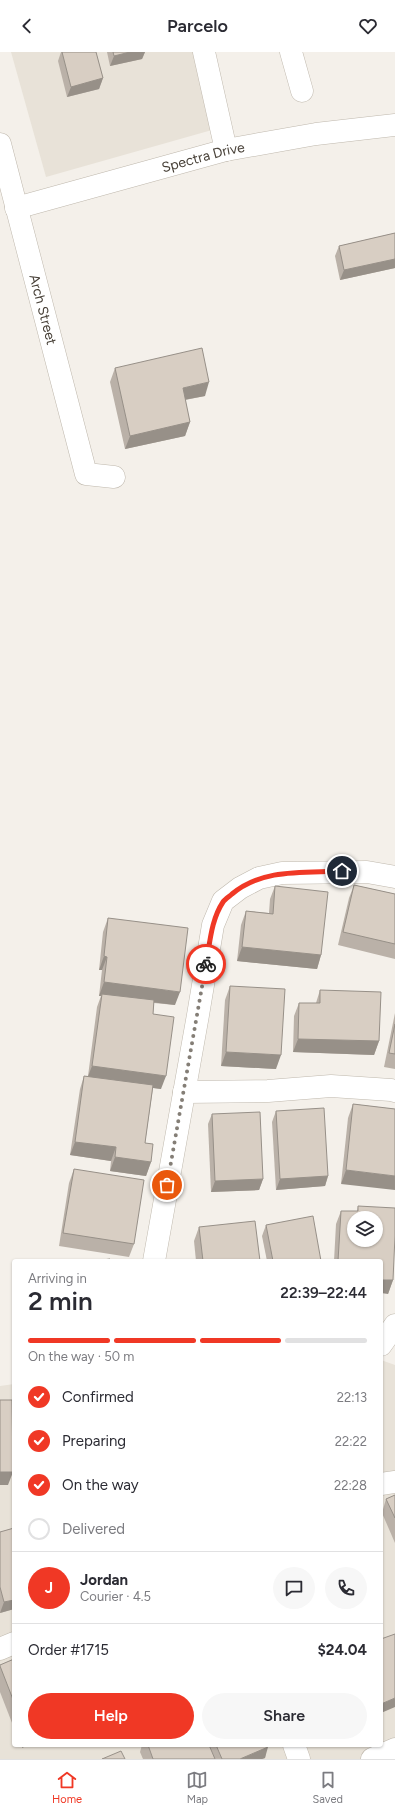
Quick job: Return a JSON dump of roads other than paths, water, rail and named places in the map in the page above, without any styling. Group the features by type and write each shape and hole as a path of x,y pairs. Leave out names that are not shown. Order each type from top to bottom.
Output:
{"street":[{"path":"204,52 226,150"},
{"path":"291,52 302,92"},
{"name":"Spectra Drive","path":"16,208 226,150 316,134 395,125"},
{"name":"Arch Street","path":"0,144 86,474 114,477"},
{"path":"154,1259 213,925 223,901 240,888 260,878 282,873 342,871 367,872 395,877"},
{"path":"184,1092 268,1091 331,1086 395,1091"},
{"path":"383,1323 395,1325 383,1342"},
{"path":"383,1484 395,1482"},
{"path":"0,1649 12,1645"},
{"path":"295,1747 299,1759"},
{"path":"372,1759 395,1749"}]}
